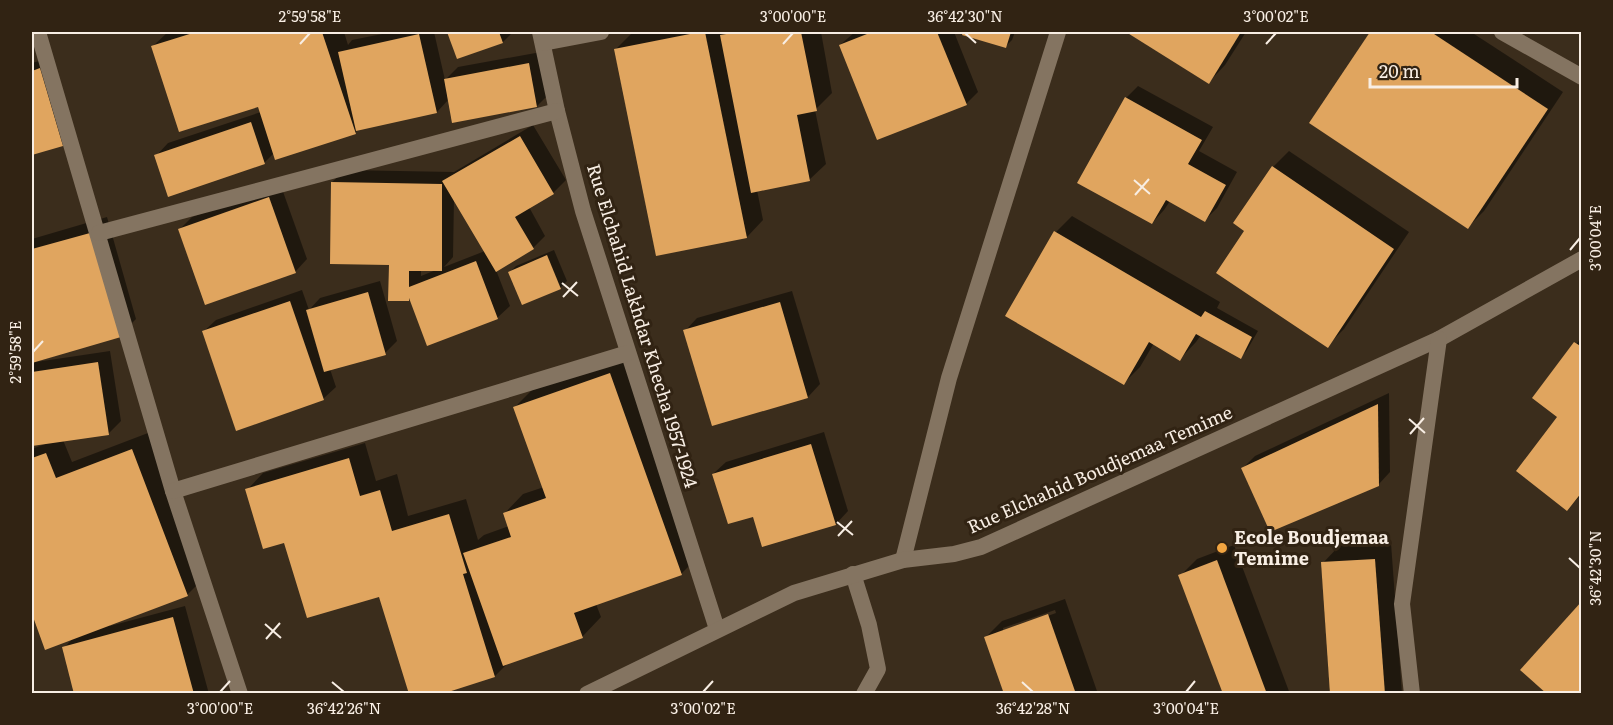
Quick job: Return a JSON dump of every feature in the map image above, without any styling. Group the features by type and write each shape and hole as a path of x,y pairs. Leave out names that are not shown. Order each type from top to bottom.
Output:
{"street":[{"path":"38,32 99,233 173,491 240,693"},
{"path":"541,37 601,32"},
{"path":"903,560 949,378 1058,32"},
{"path":"1502,32 1581,77"},
{"name":"Rue Elchahid Lakhdar Khecha 1957-1924","path":"541,37 557,111 583,211 717,629"},
{"path":"99,233 557,111"},
{"name":"Rue Elchahid Boudjemaa Temime","path":"587,693 794,593 903,560 981,547 1439,339 1581,259"},
{"path":"1412,693 1402,604 1439,339"},
{"path":"173,491 628,353"},
{"path":"853,574 869,625 878,669 864,693"}],"building":[{"path":"196,32 322,32 356,134 275,160 258,107 179,132 151,46"},
{"path":"447,32 499,32 503,43 457,59"},
{"path":"705,32 747,238 656,256 614,49"},
{"path":"739,32 801,32 817,111 797,115 810,181 751,193 720,35"},
{"path":"872,32 937,32 967,105 877,140 839,45"},
{"path":"963,32 1011,32 1006,48 962,35"},
{"path":"1126,32 1241,32 1209,84"},
{"path":"1370,32 1431,32 1548,109 1468,229 1309,123"},
{"path":"419,34 437,113 356,131 338,52"},
{"path":"529,63 537,107 452,123 444,79"},
{"path":"40,68 63,146 32,155 32,71"},
{"path":"1125,97 1202,140 1188,164 1226,185 1205,222 1166,200 1152,224 1077,183"},
{"path":"251,122 265,164 168,197 154,155"},
{"path":"520,136 554,194 515,217 534,249 496,272 442,181"},
{"path":"1272,166 1394,249 1328,348 1216,273 1244,231 1233,223"},
{"path":"331,182 442,184 442,271 409,271 409,287 476,261 498,319 427,346 409,298 409,301 388,301 389,265 330,264"},
{"path":"269,197 296,273 205,305 178,229"},
{"path":"1054,231 1201,317 1205,311 1252,337 1241,359 1196,334 1180,361 1149,342 1124,385 1005,316"},
{"path":"90,233 121,337 32,363 32,249"},
{"path":"547,255 561,289 522,305 508,272"},
{"path":"368,292 386,355 324,372 306,310"},
{"path":"290,301 324,400 236,431 202,331"},
{"path":"780,302 808,398 712,426 683,330"},
{"path":"1574,342 1582,347 1582,492 1567,511 1516,471 1557,417 1532,398"},
{"path":"98,362 109,435 32,446 32,372"},
{"path":"610,373 682,575 574,613 583,638 503,666 463,553 511,537 503,513 546,498 513,407"},
{"path":"1378,404 1379,486 1270,532 1241,468"},
{"path":"811,444 836,525 762,547 753,517 728,524 712,474"},
{"path":"132,449 188,596 45,650 32,614 32,458 46,453 56,478"},
{"path":"349,458 360,496 380,490 392,531 449,514 467,573 463,574 495,677 442,694 409,694 379,597 307,618 284,543 263,549 245,489"},
{"path":"1375,559 1385,694 1330,694 1321,562"},
{"path":"1217,560 1267,694 1223,694 1178,575"},
{"path":"1582,601 1582,694 1547,694 1520,670"},
{"path":"1048,614 1076,694 1004,694 984,637"},
{"path":"173,617 194,694 74,694 62,647"}],"place":[{"name":"Ecole Boudjemaa Temime","path":"1222,548"}]}
